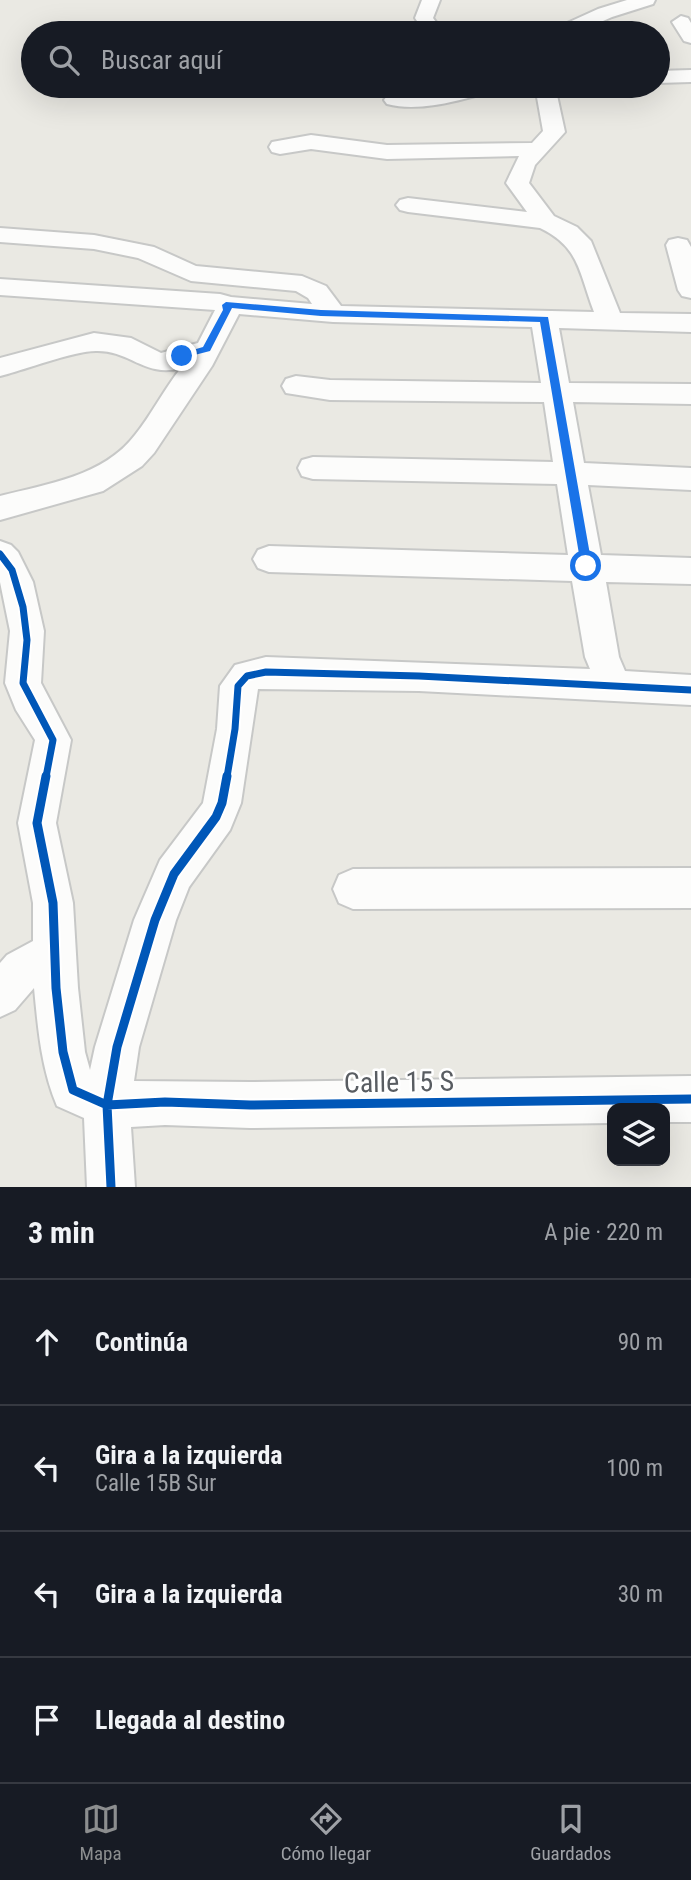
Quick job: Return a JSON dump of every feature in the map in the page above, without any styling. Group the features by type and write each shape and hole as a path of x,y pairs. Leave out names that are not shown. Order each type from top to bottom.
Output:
{"street":[{"path":"426,21 424,18 431,0"},
{"path":"587,21 646,0"},
{"path":"670,77 691,76"},
{"path":"394,100 429,98"},
{"path":"546,221 517,183 525,163 554,132 547,98"},
{"path":"281,148 311,142 387,152 539,149"},
{"path":"408,205 546,221 568,232 582,246 610,321"},
{"path":"0,235 94,242 145,252 191,273 302,284 317,292 333,314"},
{"path":"678,245 691,290"},
{"path":"0,287 220,302 226,305 333,314 691,323"},
{"path":"0,508 92,483 125,463 144,444 202,360 228,310 226,305"},
{"path":"544,319 602,657 614,686"},
{"path":"0,367 94,342 121,344 157,362 173,361 207,349"},
{"path":"296,386 330,390 691,394"},
{"path":"313,468 570,472 691,479"},
{"path":"0,554 12,568 24,609 27,642 11,667 45,719 53,740 37,823 53,903 53,953 63,1052 73,1090 107,1105"},
{"path":"269,559 691,571"},
{"path":"111,1187 107,1105 117,1047 155,920 174,874 216,817 222,803 235,729 238,686 247,676 266,672 419,676 691,690"},
{"path":"353,889 691,888"},
{"path":"0,995 22,970 53,953"},
{"name":"Calle 15 S","path":"107,1105 165,1102 250,1105 691,1099"}],"cycle path":[{"path":"0,554 12,570 26,619 27,640 22,672 25,691 53,740 37,823 53,903 56,988 63,1052 73,1090 107,1105 165,1102 250,1105 691,1099"},
{"path":"111,1187 107,1105 117,1047 155,920 174,874 216,817 222,803 235,729 238,686 247,676 266,672 419,676 691,690"}],"route":[{"path":"182,356 207,349 228,310 226,305 321,313 544,319 586,566"}]}
